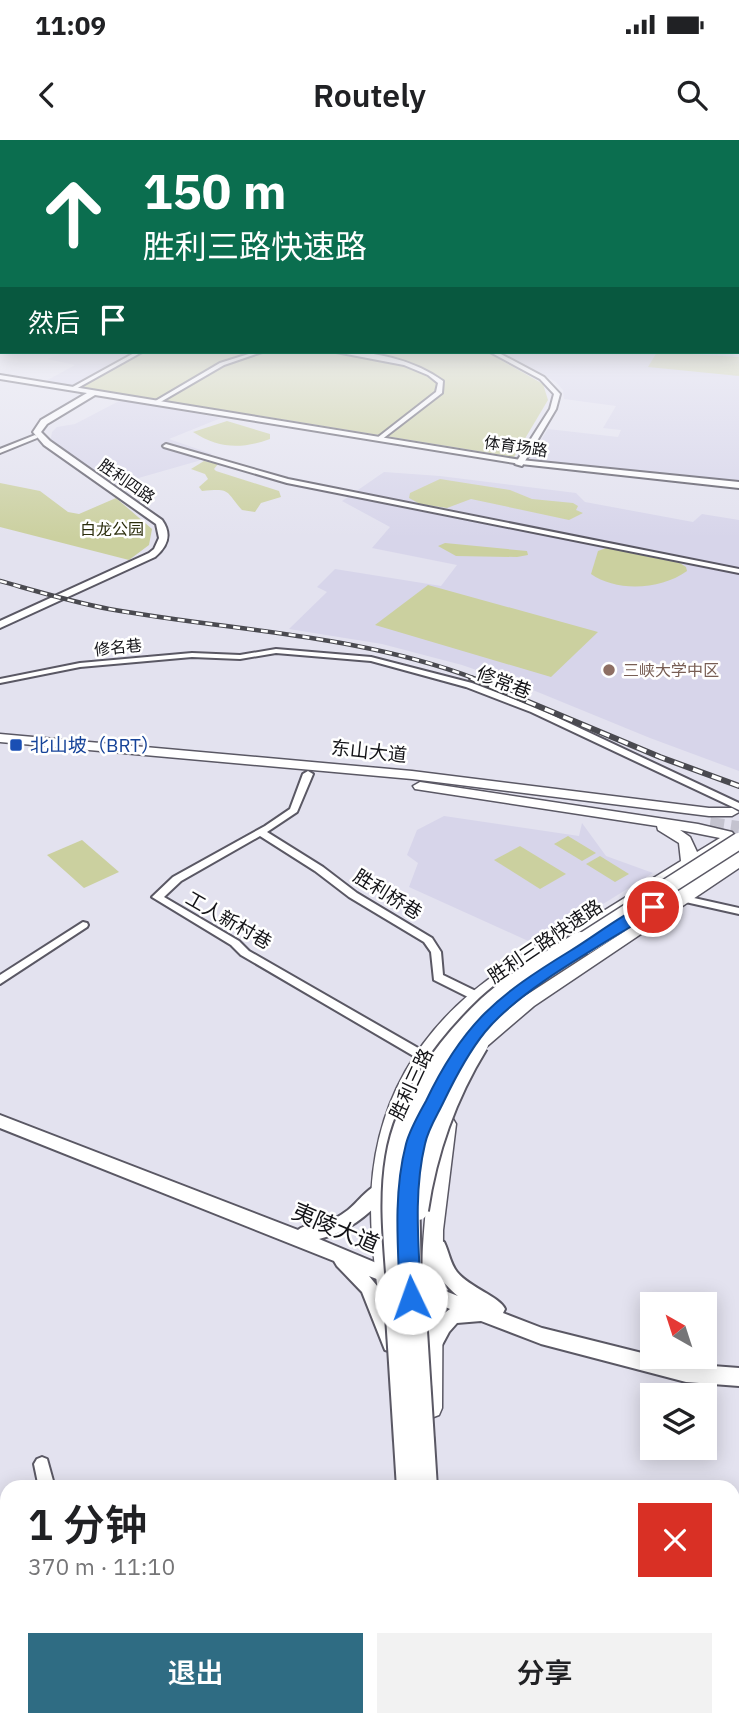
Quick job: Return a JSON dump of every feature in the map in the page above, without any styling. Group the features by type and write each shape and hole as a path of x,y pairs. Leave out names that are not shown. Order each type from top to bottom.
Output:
{"highway":[{"name":"胜利三路快速路","path":"431,1070 500,1007 735,842"},
{"path":"409,1480 392,1207 396,1158 412,1090 429,1056 469,1012 543,956 652,886"},
{"path":"424,1480 423,1171 437,1120 454,1082 478,1044"},
{"path":"402,1132 431,1070"},
{"path":"424,1292 407,1221 412,1163 431,1070"}],"main road":[{"name":"体育场路","path":"71,390 520,463"},
{"name":"体育场路","path":"77,390 520,463 739,486"},
{"path":"35,437 33,429 36,425 90,393"},
{"name":"胜利四路","path":"0,624 130,566 152,555 161,545 164,536 159,522 47,443 37,432 44,422 90,393"},
{"name":"胜利四路","path":"0,624 136,560 155,548 159,538 158,529 151,521 35,437"},
{"name":"东山大道","path":"0,738 709,812 737,809"},
{"name":"东山大道","path":"0,746 308,774 377,776 644,820 735,842"},
{"path":"377,776 710,821"},
{"path":"735,842 724,822 737,809"},
{"path":"644,820 680,834 688,841 692,850 688,864"},
{"name":"胜利三路","path":"398,1480 394,1350 381,1190 388,1139 396,1110 431,1070 440,1030 521,963 688,864 735,842"},
{"path":"432,1480 431,1357 424,1292 446,1127 452,1101 478,1044 528,1002 739,861"},
{"name":"夷陵大道","path":"0,1113 386,1269 424,1292 544,1328 686,1365 739,1369"},
{"name":"夷陵大道","path":"0,1121 310,1239"},
{"path":"381,1190 342,1224 310,1239 352,1267 369,1287 394,1350"},
{"path":"434,1218 439,1254 448,1277 501,1316"},
{"path":"431,1357 441,1325 450,1316 461,1313 501,1316"},
{"name":"夷陵大道","path":"501,1316 541,1336 686,1373 739,1377"}],"street":[{"path":"155,403 177,390"},
{"path":"379,439 440,390"},
{"path":"520,463 553,409 557,394 553,390"},
{"path":"0,451 35,437"},
{"path":"166,446 287,481 739,571"},
{"name":"修常巷","path":"240,657 276,651 371,659 470,685 534,710 686,779 737,809"},
{"name":"修名巷","path":"0,681 133,658 192,655 240,657"},
{"name":"工人新村巷","path":"308,774 294,810 177,879 157,897 235,943 246,953 431,1070"},
{"name":"胜利桥巷","path":"260,832 319,869 353,895 428,940 436,952 438,977 478,997"},
{"path":"685,899 739,911"},
{"path":"0,980 83,925"},
{"path":"42,1464 45,1480"}],"shaded area":[{"path":"563,390 739,390 739,482 529,459 548,429 618,437 621,430 603,428 616,406 564,399"},
{"path":"121,400 221,418 169,439 212,454 198,461 114,485 50,443 52,432 57,427 75,424"},
{"name":"三峡大学中区","path":"384,472 440,476 576,493 585,502 693,522 702,514 739,520 739,771 523,686 462,665 382,644 289,629 327,592 317,587 335,569 441,586 457,565 372,548 390,527 342,501"},
{"path":"444,816 579,836 582,823 606,856 653,873 537,945 409,887 418,863 407,855 417,830"}],"green space":[{"path":"101,390 545,390 548,400 514,457"},
{"path":"227,421 270,434 270,439 250,445 231,446 212,442 193,432"},
{"path":"204,461 218,464 214,469 216,471 279,491 281,497 261,503 255,512 242,510 227,492 202,491 199,487 208,479 205,474 191,469"},
{"path":"440,479 510,490 532,499 573,503 578,506 576,510 583,513 569,520 471,499 447,508 420,504 409,498 410,493"},
{"name":"白龙公园","path":"0,483 40,491 68,512 79,514 116,498 152,529 149,545 129,560 0,527"},
{"path":"445,543 527,551 528,555 456,556 438,546"},
{"path":"606,548 680,563 687,571 652,585 613,584 591,574 598,551"},
{"path":"428,585 598,632 551,677 375,625"},
{"path":"568,836 596,853 582,861 554,844"},
{"path":"82,840 119,872 84,888 47,855"},
{"path":"520,846 566,874 540,889 494,860"},
{"path":"600,856 629,874 615,882 586,864"}],"tunnel":[{"path":"710,824 739,828"}],"railway":[{"path":"0,581 109,609 294,635 386,652 476,679"},
{"path":"471,678 660,757 739,786"}],"place":[{"name":"三峡大学中区","path":"609,670"},
{"name":"北山坡（BRT）","path":"16,745"}],"route":[{"path":"411,1298 407,1221 416,1142 443,1080 460,1052 479,1027 500,1007 544,974 653,907"}]}
